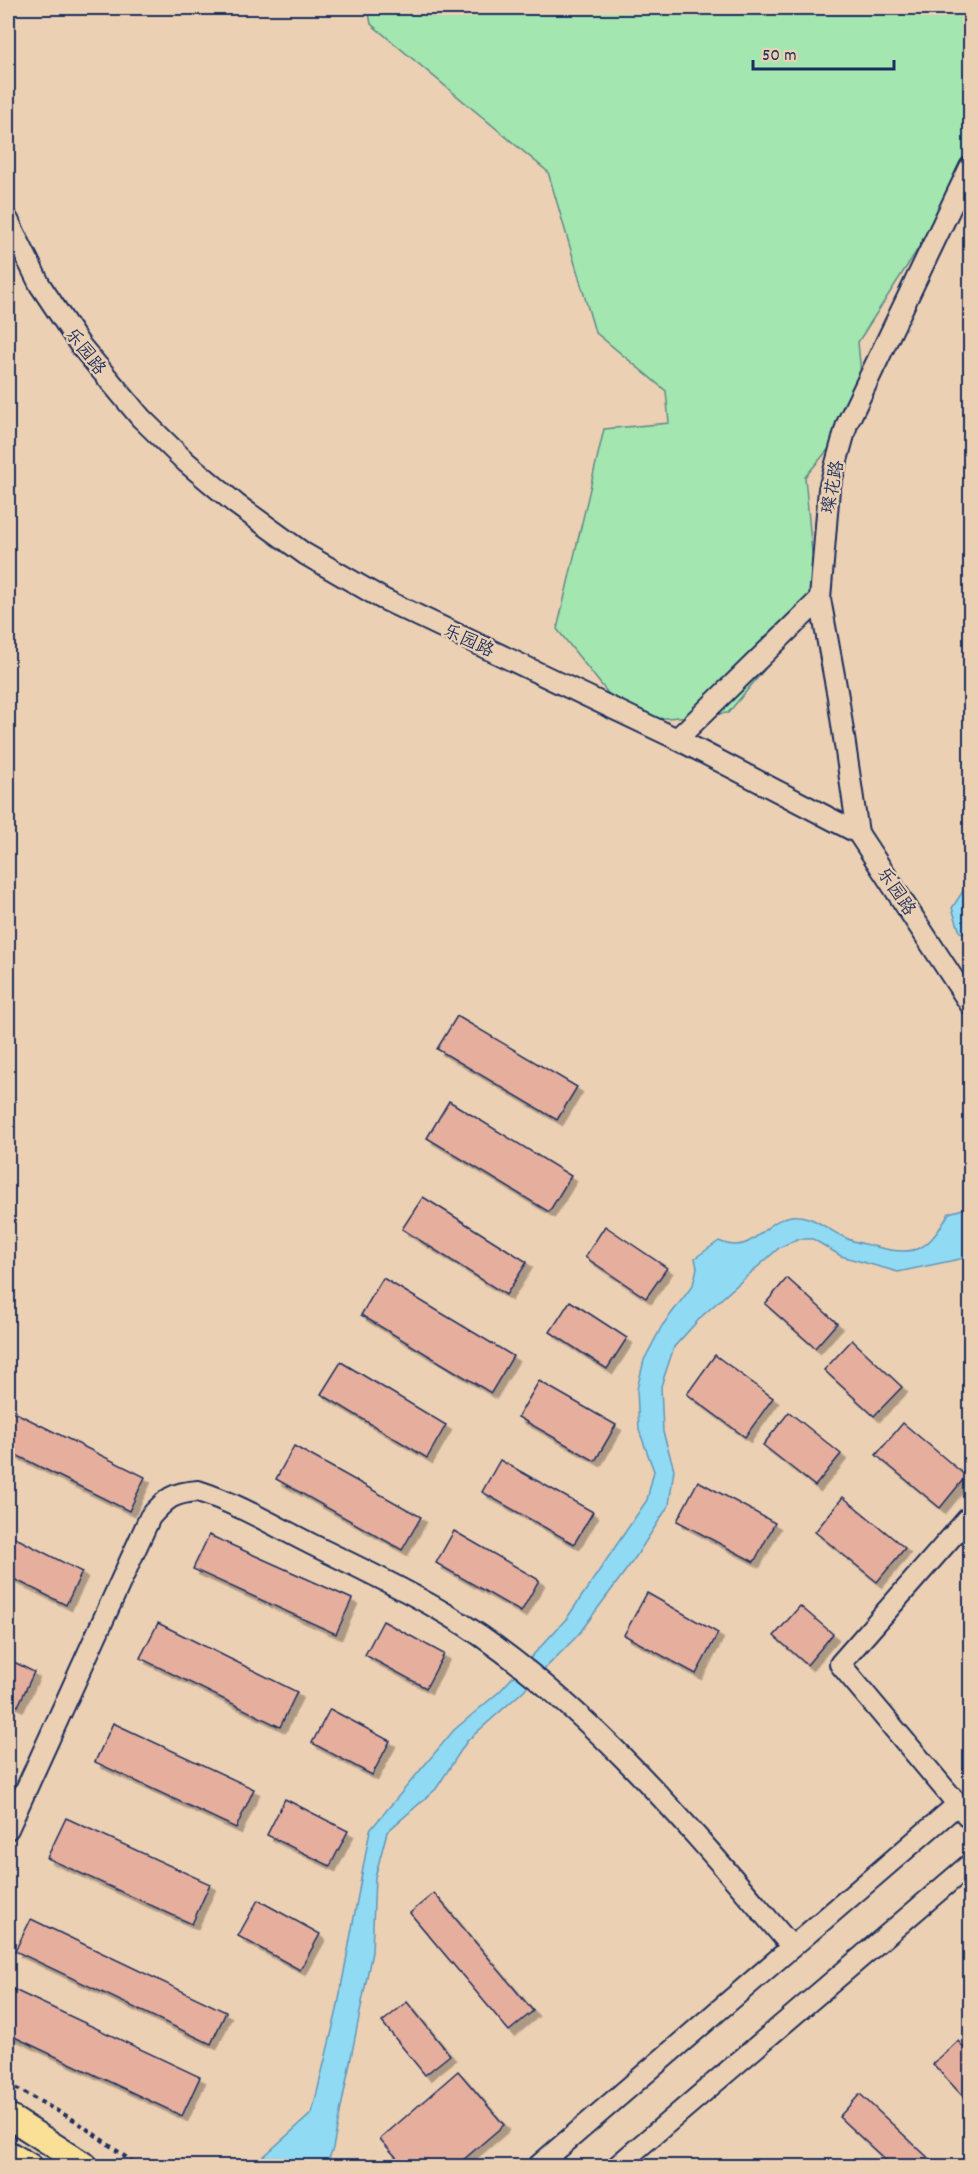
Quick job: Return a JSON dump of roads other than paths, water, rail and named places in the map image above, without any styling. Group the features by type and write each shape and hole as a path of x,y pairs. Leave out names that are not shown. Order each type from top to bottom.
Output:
{"main road":[{"path":"8,2116 86,2166"},
{"path":"8,2153 30,2166"}],"street":[{"name":"璨花路","path":"858,833 838,697 820,598 829,489 847,424 970,167"},
{"name":"乐园路","path":"8,220 40,285 80,345 141,418 186,462 236,504 305,554 383,599 677,739 858,833 970,1004"},
{"path":"677,739 820,598"},
{"path":"8,1829 150,1517 165,1501 178,1492 198,1491 390,1583 480,1636 589,1724 644,1779 792,1947"},
{"path":"546,2164 792,1947 964,1811 840,1664 970,1516"},
{"path":"617,2166 970,1864"}],"water":[{"path":"970,880 970,934 960,932 952,908"},
{"path":"970,1207 970,1257 898,1272 841,1256 813,1239 797,1239 779,1248 702,1316 674,1347 661,1386 663,1432 674,1469 669,1505 635,1558 578,1635 521,1693 467,1741 436,1789 387,1832 375,1877 372,1952 333,2148 326,2166 253,2166 312,2113 337,2010 370,1830 454,1730 500,1691 567,1618 647,1500 654,1471 639,1430 637,1389 644,1360 662,1326 693,1285 697,1268 695,1258 719,1241 741,1245 772,1224 791,1216 806,1217 857,1242 891,1250 912,1250 921,1247 935,1235 949,1213"}]}
